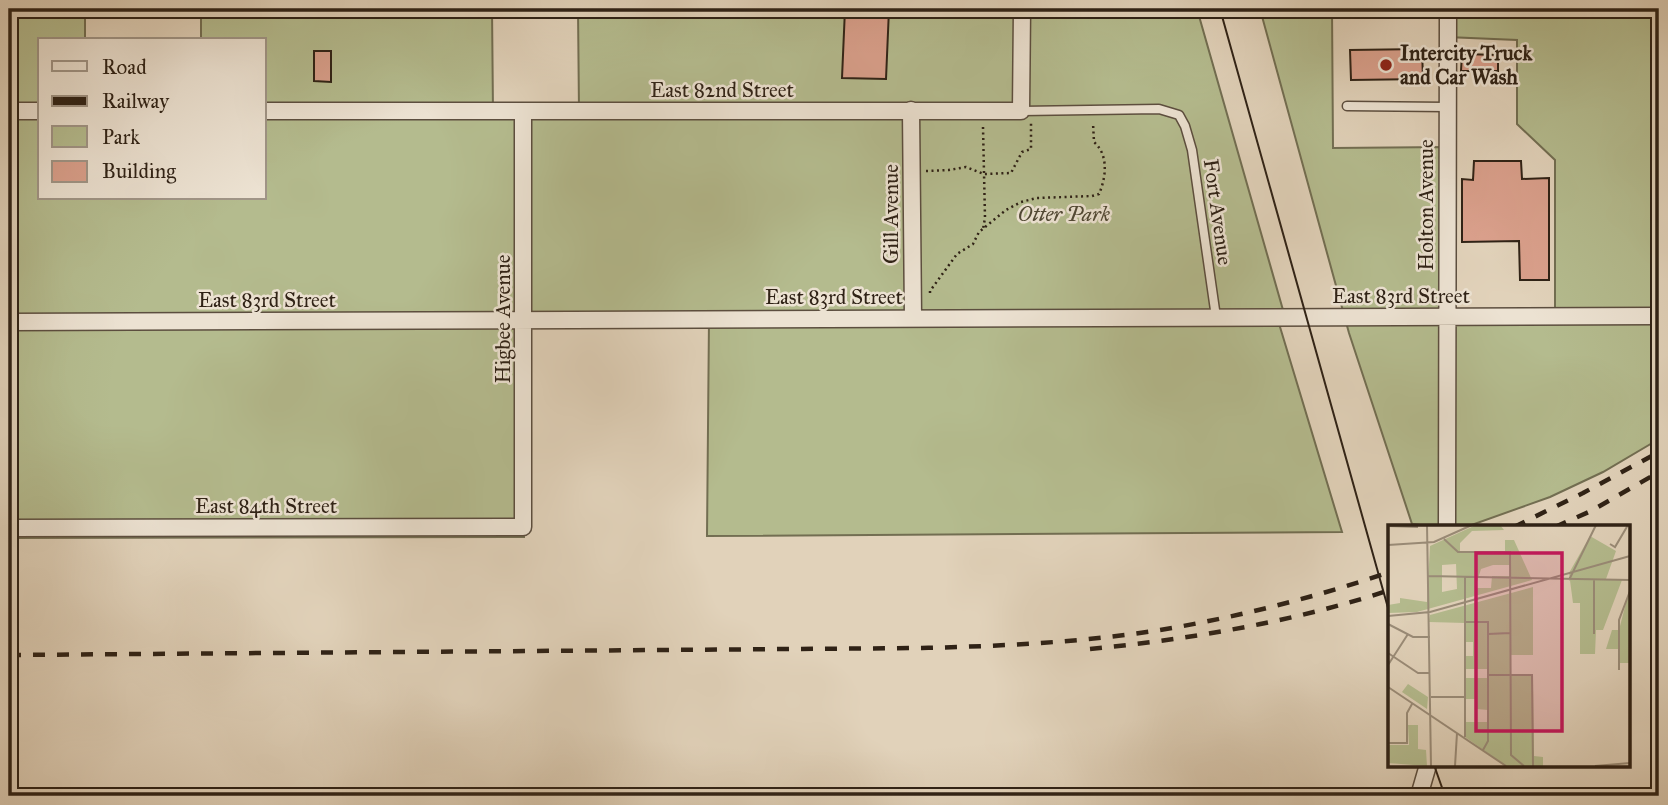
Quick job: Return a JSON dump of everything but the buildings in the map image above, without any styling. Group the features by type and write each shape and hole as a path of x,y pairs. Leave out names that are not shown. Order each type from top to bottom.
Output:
{"street":[{"path":"1021,9 1026,117"},
{"name":"Holton Avenue","path":"1447,525 1448,9"},
{"name":"East 82nd Street","path":"266,111 911,110 1026,117"},
{"name":"Gill Avenue","path":"911,110 913,318"},
{"path":"9,111 38,111"},
{"name":"Higbee Avenue","path":"523,111 523,527"},
{"name":"East 83rd Street","path":"9,322 1659,316"},
{"name":"East 84th Street","path":"9,528 523,527"},
{"path":"1419,796 1428,766"}],"lane":[{"path":"1347,106 1447,107"},
{"name":"East 82nd Street","path":"1026,117 1159,109 1179,115"},
{"name":"Fort Avenue","path":"1179,115 1192,150 1216,317"}],"path":[{"path":"924,171 966,167 984,174 1011,173 1022,152 1031,149 1026,117"},
{"path":"929,304 930,291 957,254 973,244 983,229 1006,210 1037,198 1099,194 1105,181 1105,166 1098,145 1094,142 1093,123"},
{"path":"983,124 983,229"}],"green space":[{"name":"Otter Park","path":"9,9 85,9 85,38 38,38 38,200 266,200 266,38 201,38 201,13 295,14 296,9 492,9 493,111 579,110 578,9 1197,9 1285,317 1277,317 1342,532 707,536 709,319 524,319 524,537 9,538"},
{"path":"1260,9 1332,9 1333,148 1447,147 1448,316 1555,316 1555,160 1517,124 1517,40 1447,37 1448,9 1659,9 1659,439 1603,472 1550,497 1472,525 1412,524 1349,333"}],"tram line":[{"path":"1220,9 1388,608"},
{"path":"1434,766 1445,796"}],"railway":[{"path":"1518,525 1659,452"},
{"path":"1560,525 1591,511 1659,472"},
{"path":"9,655 922,648 1016,644 1110,637 1200,623 1282,604 1388,573"},
{"path":"1090,649 1242,628 1388,591"}],"place":[{"name":"Intercity Truck and Car Wash","path":"1386,65"}]}
